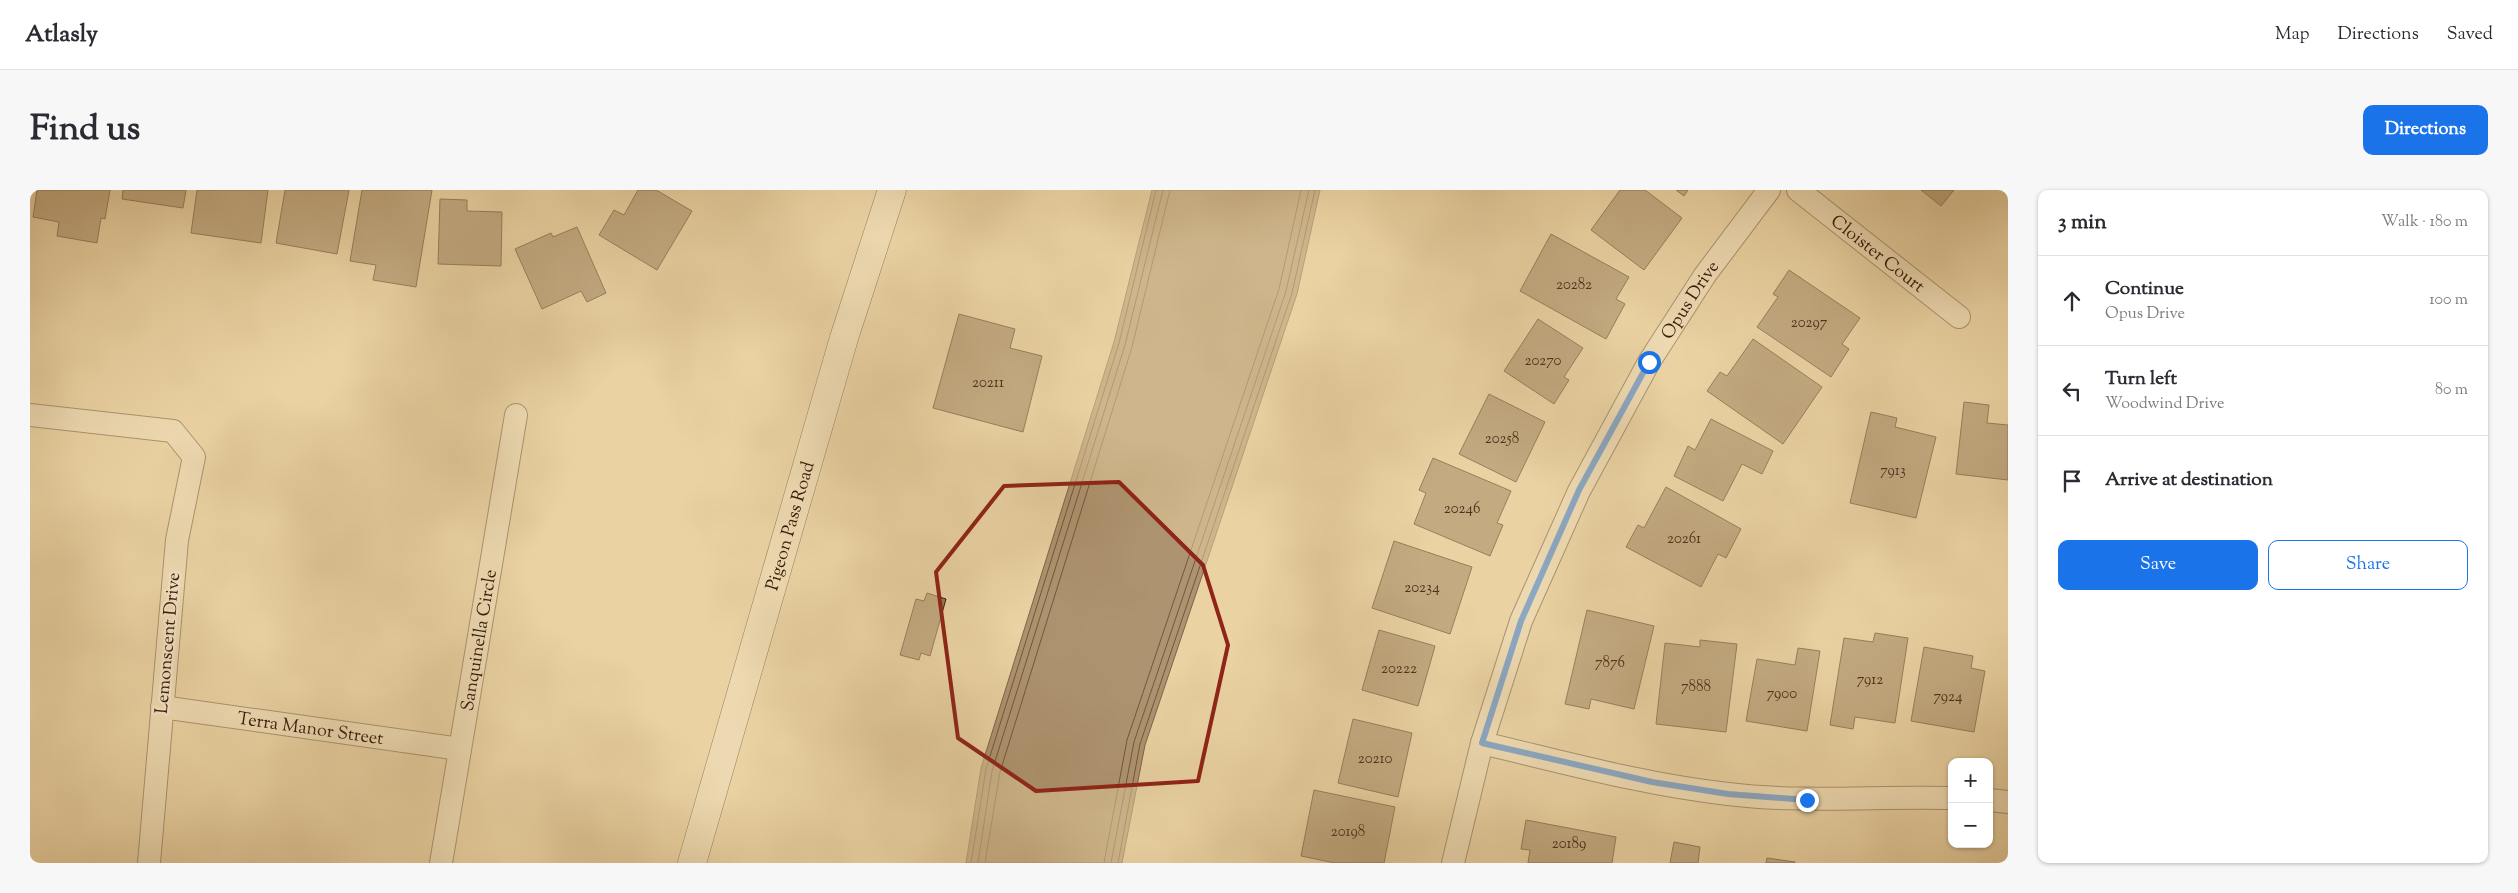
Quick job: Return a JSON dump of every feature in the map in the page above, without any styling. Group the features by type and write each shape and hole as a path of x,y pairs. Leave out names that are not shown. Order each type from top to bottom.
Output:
{"street":[{"name":"Pigeon Pass Road","path":"692,863 844,338 892,190"},
{"name":"Opus Drive","path":"1453,863 1482,743 1521,621 1579,490 1649,362 1705,275 1769,190"},
{"name":"Cloister Court","path":"1798,190 1959,317"},
{"name":"Lemonscent Drive","path":"30,415 173,431 194,457 176,540 149,863"},
{"name":"Sanquinella Circle","path":"441,863 516,415"},
{"name":"Terra Manor Street","path":"162,707 460,749"},
{"path":"1482,743 1652,782 1728,794 1807,800 1892,796 1948,798"},
{"path":"1993,800 2008,802"}],"highlighted area":[{"path":"1119,482 1203,565 1228,645 1198,781 1036,791 958,738 936,572 1004,486"}],"water":[{"path":"1152,190 1320,190 1297,294 1145,745 1122,863 966,863 981,768 1114,342"}],"building":[{"path":"37,190 110,190 105,219 101,218 97,243 57,236 59,222 33,217"},
{"path":"123,190 186,190 183,208 122,199"},
{"path":"197,190 268,190 261,243 191,233"},
{"path":"285,190 349,190 337,254 276,243"},
{"path":"362,190 432,190 416,287 373,280 376,265 350,261"},
{"path":"638,190 656,190 692,211 657,270 599,235 614,210 624,215"},
{"path":"1620,190 1645,190 1682,218 1644,270 1591,230"},
{"path":"1676,190 1688,190 1684,196"},
{"path":"1921,190 1954,190 1941,206"},
{"path":"440,199 467,200 467,211 502,212 501,266 438,264"},
{"path":"577,227 606,293 587,302 581,291 542,309 515,249 551,233 553,237"},
{"path":"1551,234 1629,277 1616,299 1625,304 1606,339 1520,291"},
{"path":"1789,270 1860,318 1842,344 1849,349 1831,377 1757,327 1778,297 1773,294"},
{"path":"959,314 1015,329 1010,348 1042,356 1023,432 933,408"},
{"path":"1538,319 1583,348 1564,377 1569,380 1554,404 1504,371"},
{"path":"1753,339 1822,387 1783,444 1707,391 1720,372 1727,376"},
{"path":"1489,394 1545,422 1516,482 1459,454"},
{"path":"1964,402 1989,405 1987,423 2008,425 2008,480 1956,474"},
{"path":"1871,412 1897,418 1895,427 1936,437 1916,518 1850,503"},
{"path":"1711,419 1773,451 1762,474 1742,464 1723,501 1674,476 1688,446 1695,450"},
{"path":"1433,458 1511,491 1497,523 1503,525 1490,556 1414,524 1426,493 1419,490"},
{"path":"1666,487 1741,529 1726,558 1718,554 1701,587 1626,547 1638,525 1644,528"},
{"path":"1394,541 1472,567 1450,634 1372,608"},
{"path":"927,593 946,599 930,656 921,653 919,660 900,655 916,599 924,601"},
{"path":"1587,610 1654,626 1634,709 1591,699 1589,709 1565,704"},
{"path":"1379,630 1435,646 1418,706 1362,690"},
{"path":"1875,633 1908,638 1895,723 1855,717 1853,729 1830,725 1844,638 1873,642"},
{"path":"1700,640 1737,644 1726,732 1656,724 1665,643 1700,647"},
{"path":"1924,647 1973,656 1971,668 1985,671 1974,732 1911,721"},
{"path":"1798,648 1820,651 1807,731 1746,721 1757,659 1795,665"},
{"path":"1353,719 1412,733 1398,797 1338,783"},
{"path":"1314,790 1395,807 1384,863 1335,863 1301,856"},
{"path":"1526,820 1616,837 1612,863 1528,863 1530,850 1521,849"},
{"path":"1674,842 1700,847 1698,863 1670,863"},
{"path":"1767,858 1795,862 1795,863 1766,863"}],"route":[{"path":"1649,362 1579,490 1521,621 1482,743 1652,782 1728,794 1807,800"}]}
